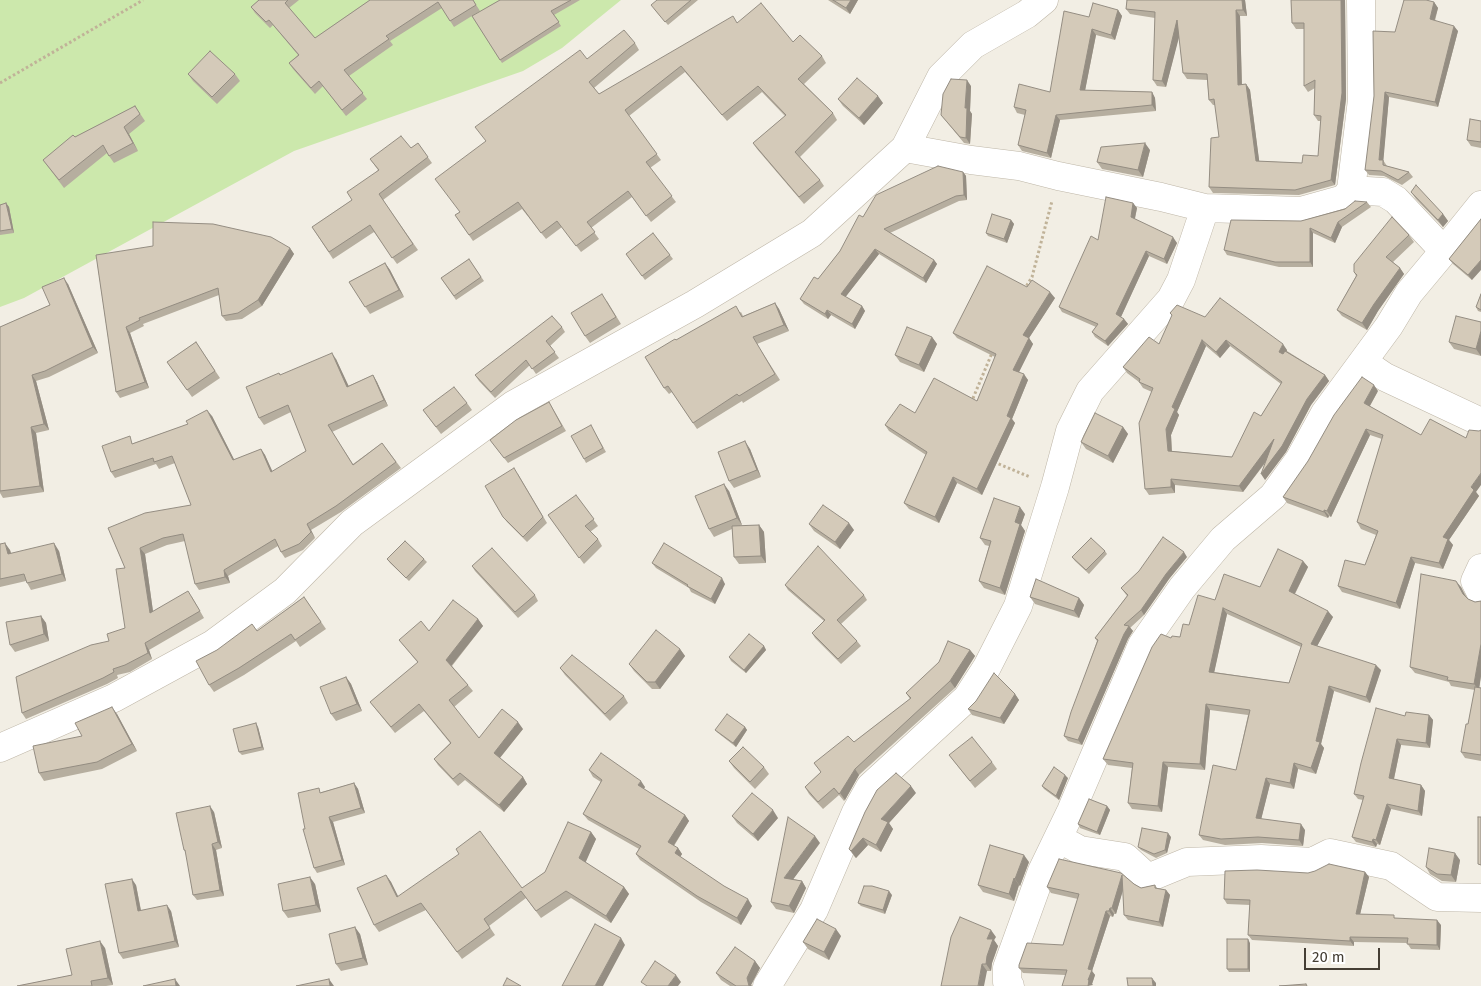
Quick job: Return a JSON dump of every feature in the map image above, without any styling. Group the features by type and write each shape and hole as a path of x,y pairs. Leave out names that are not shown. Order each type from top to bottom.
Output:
{"street":[{"path":"0,748 114,698 213,644 285,591 352,523 513,405 695,304 812,233 905,148 941,77 973,45 1028,14 1044,0"},
{"path":"905,148 971,160 1019,166 1206,208 1301,211 1344,199 1351,190 1362,100 1361,0"},
{"path":"1351,190 1383,192 1396,200 1444,251"},
{"path":"1010,986 1007,982 1007,968 1042,871 1086,777 1142,645 1182,588 1223,539 1273,496 1299,460 1325,413 1389,326 1409,293 1481,205"},
{"path":"767,986 814,910 856,812 870,787 967,698 987,668 1018,606 1070,431 1090,391 1171,299 1181,280 1206,208"},
{"path":"1363,362 1385,377 1481,422"},
{"path":"1481,568 1475,581 1481,593"},
{"path":"1058,838 1080,850 1125,858 1148,878 1187,862 1261,859 1312,862 1330,853 1390,866 1437,897 1481,898"}],"path":[{"path":"0,83 143,0"},
{"path":"1022,293 1032,277 1058,176"},
{"path":"970,406 994,348"},
{"path":"990,460 1054,487"}],"green space":[{"path":"0,0 621,0 562,48 523,71 294,151 24,298 0,307"}],"building":[{"path":"259,0 288,0 285,3 315,38 370,0 473,0 476,5 450,21 438,2 386,36 389,39 344,70 363,93 342,110 319,81 311,88 289,63 299,55 269,20 266,22 251,7"},
{"path":"500,0 571,0 551,11 559,22 500,60 472,16"},
{"path":"657,0 691,0 665,22 651,5"},
{"path":"833,0 851,0 846,8"},
{"path":"1127,0 1242,0 1243,10 1236,10 1238,85 1246,84 1256,161 1302,163 1303,155 1318,156 1321,116 1314,115 1315,80 1304,86 1304,23 1292,23 1291,0 1341,0 1342,93 1331,180 1295,190 1209,187 1211,138 1219,137 1214,99 1209,100 1207,74 1183,73 1177,20 1162,81 1153,80 1155,12 1126,9"},
{"path":"1404,0 1434,2 1430,19 1454,26 1435,102 1385,92 1379,160 1383,160 1383,165 1409,172 1398,180 1381,171 1365,170 1374,96 1373,31 1395,32"},
{"path":"761,3 793,42 800,35 822,56 798,79 833,113 795,152 820,180 799,197 753,143 786,115 758,86 722,115 681,66 625,110 657,154 646,162 672,196 646,216 628,191 587,222 595,232 576,246 557,221 541,233 518,202 469,235 455,215 460,212 435,179 486,141 475,127 580,50 587,59 624,30 635,43 589,82 599,94 733,16 737,23"},
{"path":"1093,3 1118,10 1111,35 1092,29 1080,90 1152,92 1152,105 1056,115 1047,153 1018,145 1026,110 1014,107 1019,84 1050,92 1064,11 1089,17"},
{"path":"210,51 235,74 212,97 188,74"},
{"path":"857,78 878,96 859,118 838,99"},
{"path":"951,79 967,80 965,108 967,108 966,138 960,137 941,115 943,94"},
{"path":"135,106 140,114 124,127 133,143 109,156 103,145 59,180 43,160 73,135 75,137"},
{"path":"1470,119 1481,121 1481,142 1467,140"},
{"path":"401,136 411,148 418,143 428,157 379,194 413,244 392,258 370,225 329,252 312,227 352,200 347,192 379,170 370,159"},
{"path":"1145,143 1138,170 1097,162 1101,147"},
{"path":"938,166 963,172 964,195 956,196 884,229 934,260 923,278 875,249 841,294 862,306 852,324 827,310 825,314 800,299 814,277 818,279 840,251 859,215 863,217 876,195"},
{"path":"1416,185 1443,214 1438,220 1411,192"},
{"path":"1106,197 1133,203 1131,217 1173,237 1164,259 1146,251 1116,314 1124,319 1105,341 1092,332 1098,324 1059,307 1091,236 1098,240"},
{"path":"1355,201 1367,202 1338,222 1331,238 1310,228 1310,262 1275,262 1224,250 1231,220 1301,221 1345,209"},
{"path":"6,203 12,229 0,231 0,205"},
{"path":"992,214 1011,220 1004,239 986,233"},
{"path":"1392,217 1409,235 1386,257 1400,268 1362,323 1337,310 1357,275 1354,272 1354,264"},
{"path":"1481,219 1481,260 1468,275 1449,259"},
{"path":"153,222 213,224 271,237 290,248 258,300 238,313 222,316 218,288 139,318 140,320 126,327 145,382 116,392 96,255 153,246"},
{"path":"653,233 670,255 642,276 626,254"},
{"path":"469,259 481,277 454,296 441,278"},
{"path":"385,263 399,290 365,307 349,282"},
{"path":"987,266 1027,287 1032,280 1050,292 1023,335 1029,338 1013,370 1024,374 1007,416 1011,418 977,489 953,477 935,517 904,503 927,452 885,425 900,404 915,413 934,378 977,401 996,354 953,333"},
{"path":"64,278 93,347 45,371 32,375 44,424 31,427 40,486 0,491 0,327 50,305 42,287"},
{"path":"602,294 616,317 585,336 571,313"},
{"path":"1481,294 1481,310 1476,307"},
{"path":"1220,298 1283,344 1279,352 1283,354 1285,351 1325,375 1307,399 1282,446 1261,474 1274,439 1239,486 1171,479 1171,487 1145,489 1139,423 1153,388 1139,382 1140,379 1123,367 1149,337 1159,344 1172,315 1170,313 1177,305 1205,317","holes":["1202,340 1216,352 1226,340 1282,382 1261,416 1254,412 1232,457 1168,451 1166,429 1175,409 1172,407"]},
{"path":"775,303 784,325 753,337 775,374 739,396 737,394 693,423 668,386 664,388 645,357 736,306 742,317"},
{"path":"552,316 562,327 546,341 555,352 532,369 526,360 491,392 475,375"},
{"path":"1456,316 1481,322 1481,331 1476,349 1449,342"},
{"path":"907,327 932,337 919,365 895,355"},
{"path":"196,342 215,371 187,390 167,362"},
{"path":"332,353 347,387 373,375 384,400 328,425 353,465 382,443 396,462 336,506 307,524 311,532 299,544 281,552 275,539 224,570 225,577 195,584 183,534 163,538 140,548 150,613 188,591 200,611 145,643 148,653 113,669 114,672 103,678 22,713 16,677 91,645 109,641 107,634 125,628 116,569 125,568 108,528 145,513 191,505 172,456 154,462 153,458 111,472 102,446 130,436 132,444 188,424 186,421 207,410 233,460 261,449 271,472 306,451 288,405 259,418 246,387"},
{"path":"1362,377 1374,385 1364,403 1421,435 1430,419 1466,438 1469,430 1481,430 1481,473 1471,487 1474,490 1443,537 1448,539 1439,563 1411,557 1396,603 1338,586 1345,560 1365,565 1378,531 1357,522 1383,435 1366,429 1327,511 1324,510 1324,512 1283,497 1308,461 1334,415"},
{"path":"454,387 467,403 436,427 423,410"},
{"path":"549,402 562,426 504,458 490,440 516,420"},
{"path":"1095,413 1123,427 1108,456 1081,442"},
{"path":"591,425 603,448 584,459 571,436"},
{"path":"745,441 757,470 729,481 718,452"},
{"path":"514,468 543,517 523,537 503,517 485,486"},
{"path":"724,484 737,518 709,529 695,496"},
{"path":"576,495 594,519 585,526 598,539 579,558 548,515"},
{"path":"994,498 1020,507 1015,522 1020,524 1000,588 979,581 991,541 980,538"},
{"path":"823,505 849,523 835,542 809,524"},
{"path":"759,525 761,556 734,557 732,526"},
{"path":"1163,537 1184,552 1141,610 1124,625 1129,626 1078,740 1064,736 1098,640 1095,638 1128,595 1121,588 1139,571"},
{"path":"1091,538 1105,551 1086,570 1072,557"},
{"path":"405,541 424,559 406,578 387,559"},
{"path":"5,543 8,554 54,543 62,574 27,583 24,574 0,579 0,544"},
{"path":"664,543 722,578 711,599 652,563"},
{"path":"818,546 864,595 837,620 857,641 838,659 812,633 825,620 785,585"},
{"path":"492,548 535,595 515,612 472,566"},
{"path":"1278,549 1303,561 1289,591 1328,611 1311,644 1376,665 1366,697 1329,686 1316,741 1320,742 1311,768 1294,763 1290,783 1266,778 1256,818 1301,824 1299,840 1258,837 1221,839 1199,835 1213,765 1236,770 1250,710 1206,704 1200,764 1163,762 1158,806 1128,803 1133,763 1103,759 1152,647 1161,634 1171,638 1172,636 1180,637 1183,624 1189,625 1198,595 1215,600 1224,574 1260,587","holes":["1223,608 1302,644 1289,683 1209,672"]},
{"path":"1421,574 1456,581 1468,599 1475,602 1481,601 1481,644 1474,684 1447,680 1448,677 1410,667"},
{"path":"1036,579 1079,598 1074,611 1030,597"},
{"path":"304,597 321,622 295,640 291,634 209,685 196,661 217,650 252,624 257,631"},
{"path":"453,600 478,619 446,660 468,685 449,700 479,738 502,709 518,722 494,753 523,777 499,805 460,773 453,779 434,759 451,743 419,704 391,727 370,702 418,662 399,640 421,621 429,631"},
{"path":"41,616 44,634 10,645 6,622"},
{"path":"656,630 680,649 655,682 647,682 629,664"},
{"path":"749,634 764,646 744,670 729,657"},
{"path":"948,641 970,650 950,681 855,769 839,794 834,788 818,802 805,787 821,772 814,763 848,736 854,742 911,698 906,693 939,662"},
{"path":"572,655 624,696 605,714 560,668"},
{"path":"994,673 1015,694 1000,718 968,709 976,701"},
{"path":"346,677 357,704 331,714 320,687"},
{"path":"1475,687 1481,688 1481,755 1461,752"},
{"path":"112,707 132,744 97,762 39,773 33,746 82,736 75,723"},
{"path":"1376,708 1405,716 1406,712 1429,715 1426,743 1397,739 1389,778 1421,785 1418,811 1387,804 1376,840 1373,839 1372,842 1352,837 1364,796 1354,794"},
{"path":"727,714 745,727 733,743 715,730"},
{"path":"256,723 262,747 239,752 233,729"},
{"path":"972,737 992,762 970,781 949,755"},
{"path":"743,747 764,767 750,782 729,761"},
{"path":"601,753 641,781 638,785 685,815 668,842 678,848 675,853 724,886 748,899 737,918 697,896 636,854 641,846 583,814 602,780 589,770"},
{"path":"1054,767 1065,775 1056,796 1042,786"},
{"path":"896,773 911,786 881,819 888,822 876,845 863,838 851,851 849,849 877,790"},
{"path":"354,783 361,808 329,817 342,860 314,868 303,829 305,829 298,793 319,788 320,793"},
{"path":"752,793 773,810 753,834 732,816"},
{"path":"1089,799 1107,806 1097,832 1078,824"},
{"path":"210,806 218,842 212,844 220,890 193,895 176,813"},
{"path":"788,817 815,836 784,878 802,881 789,906 771,902"},
{"path":"1478,817 1481,817 1481,865 1478,864"},
{"path":"568,822 591,832 579,858 624,887 606,916 566,891 536,911 521,891 484,919 490,928 457,952 421,903 374,925 357,888 386,875 397,897 459,854 456,849 480,831 522,888 545,872"},
{"path":"1142,828 1168,833 1165,850 1154,854 1138,847"},
{"path":"990,845 1024,855 1009,894 978,885"},
{"path":"1429,848 1455,853 1451,875 1437,874 1426,867"},
{"path":"1059,859 1121,873 1141,888 1155,885 1155,888 1166,890 1159,922 1124,915 1122,875 1112,908 1106,911 1088,969 1092,970 1088,986 1062,986 1067,970 1019,968 1027,943 1063,945 1079,894 1047,887"},
{"path":"1329,864 1365,872 1356,914 1394,915 1394,918 1437,920 1437,945 1407,944 1408,938 1350,937 1350,941 1248,935 1250,900 1224,899 1225,871 1257,870 1308,873"},
{"path":"310,877 316,905 283,911 278,884"},
{"path":"132,879 138,911 167,905 175,941 119,953 105,884"},
{"path":"864,886 872,886 889,891 883,910 858,903"},
{"path":"960,917 991,930 987,939 993,939 986,964 982,964 978,986 941,986 951,937"},
{"path":"817,919 836,929 824,952 803,942"},
{"path":"595,924 621,938 595,986 562,986"},
{"path":"355,927 363,958 336,964 329,934"},
{"path":"1227,939 1248,939 1248,969 1227,969"},
{"path":"100,941 108,978 91,981 92,986 17,986 72,975 66,949"},
{"path":"735,947 755,961 747,978 749,986 736,986 716,973"},
{"path":"655,961 676,975 668,986 647,986 641,982"},
{"path":"507,978 521,986 503,986"},
{"path":"1127,978 1152,978 1153,986 1128,986"},
{"path":"175,979 176,986 143,986"},
{"path":"329,979 330,986 296,986"},
{"path":"1306,984 1307,986 1279,986"}]}
